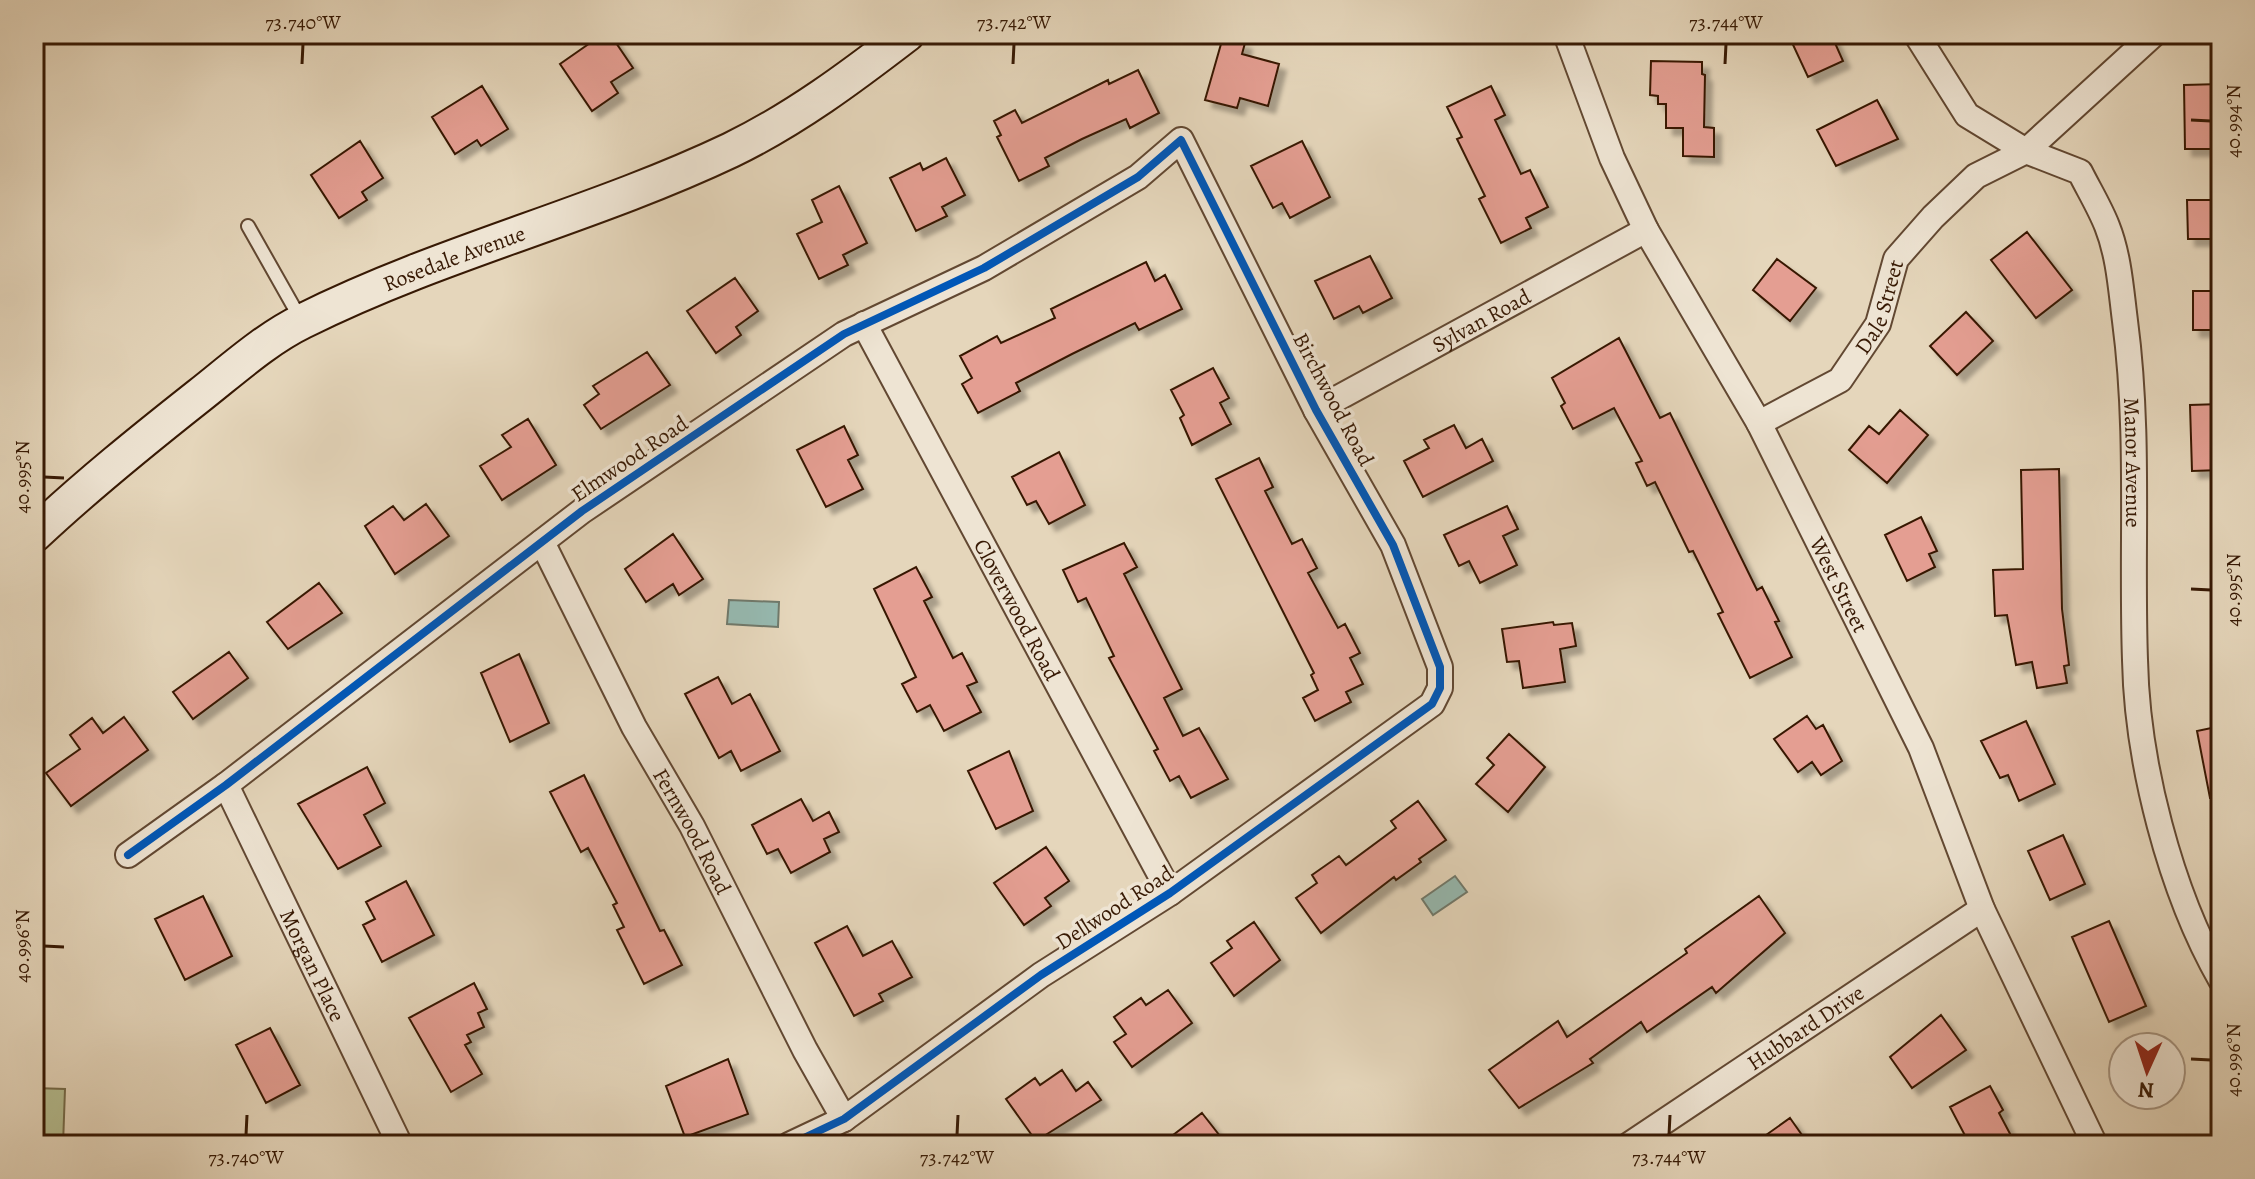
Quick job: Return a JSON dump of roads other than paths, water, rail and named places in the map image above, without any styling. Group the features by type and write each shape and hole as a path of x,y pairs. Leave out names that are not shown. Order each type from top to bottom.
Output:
{"street":[{"name":"Rosedale Avenue","path":"34,535 101,474 253,353 302,321 489,243 616,197 731,150 818,102 907,34"},
{"name":"West Street","path":"1566,34 1612,158 1646,230 1759,423 1921,748 1982,909 2095,1145"},
{"name":"Manor Avenue","path":"1916,34 1967,115 2026,151 2080,172 2111,241 2120,278 2134,385 2135,663 2140,727 2174,865 2192,921 2221,980"},
{"path":"2026,151 2154,34"},
{"name":"Elmwood Road","path":"128,855 226,785 542,542 778,378 864,324 984,268 1138,177 1181,140"},
{"name":"Birchwood Road","path":"1181,140 1316,410 1393,545 1440,667 1440,680"},
{"name":"Dale Street","path":"1759,423 1840,380 1878,324 1896,259 1976,176 2026,151"},
{"name":"Sylvan Road","path":"1316,410 1646,230"},
{"name":"Cloverwood Road","path":"864,324 1170,893"},
{"name":"Fernwood Road","path":"542,542 634,727 692,826 805,1050 844,1119"},
{"name":"Dellwood Road","path":"789,1145 844,1119 1041,975 1170,893 1432,704 1440,680"},
{"name":"Morgan Place","path":"226,785 400,1145"},
{"name":"Hubbard Drive","path":"1641,1141 1982,909"}],"lane":[{"path":"248,226 302,321"}],"water":[{"path":"729,600 779,602 778,627 727,624"},
{"path":"1455,876 1467,892 1433,915 1422,899"}]}
